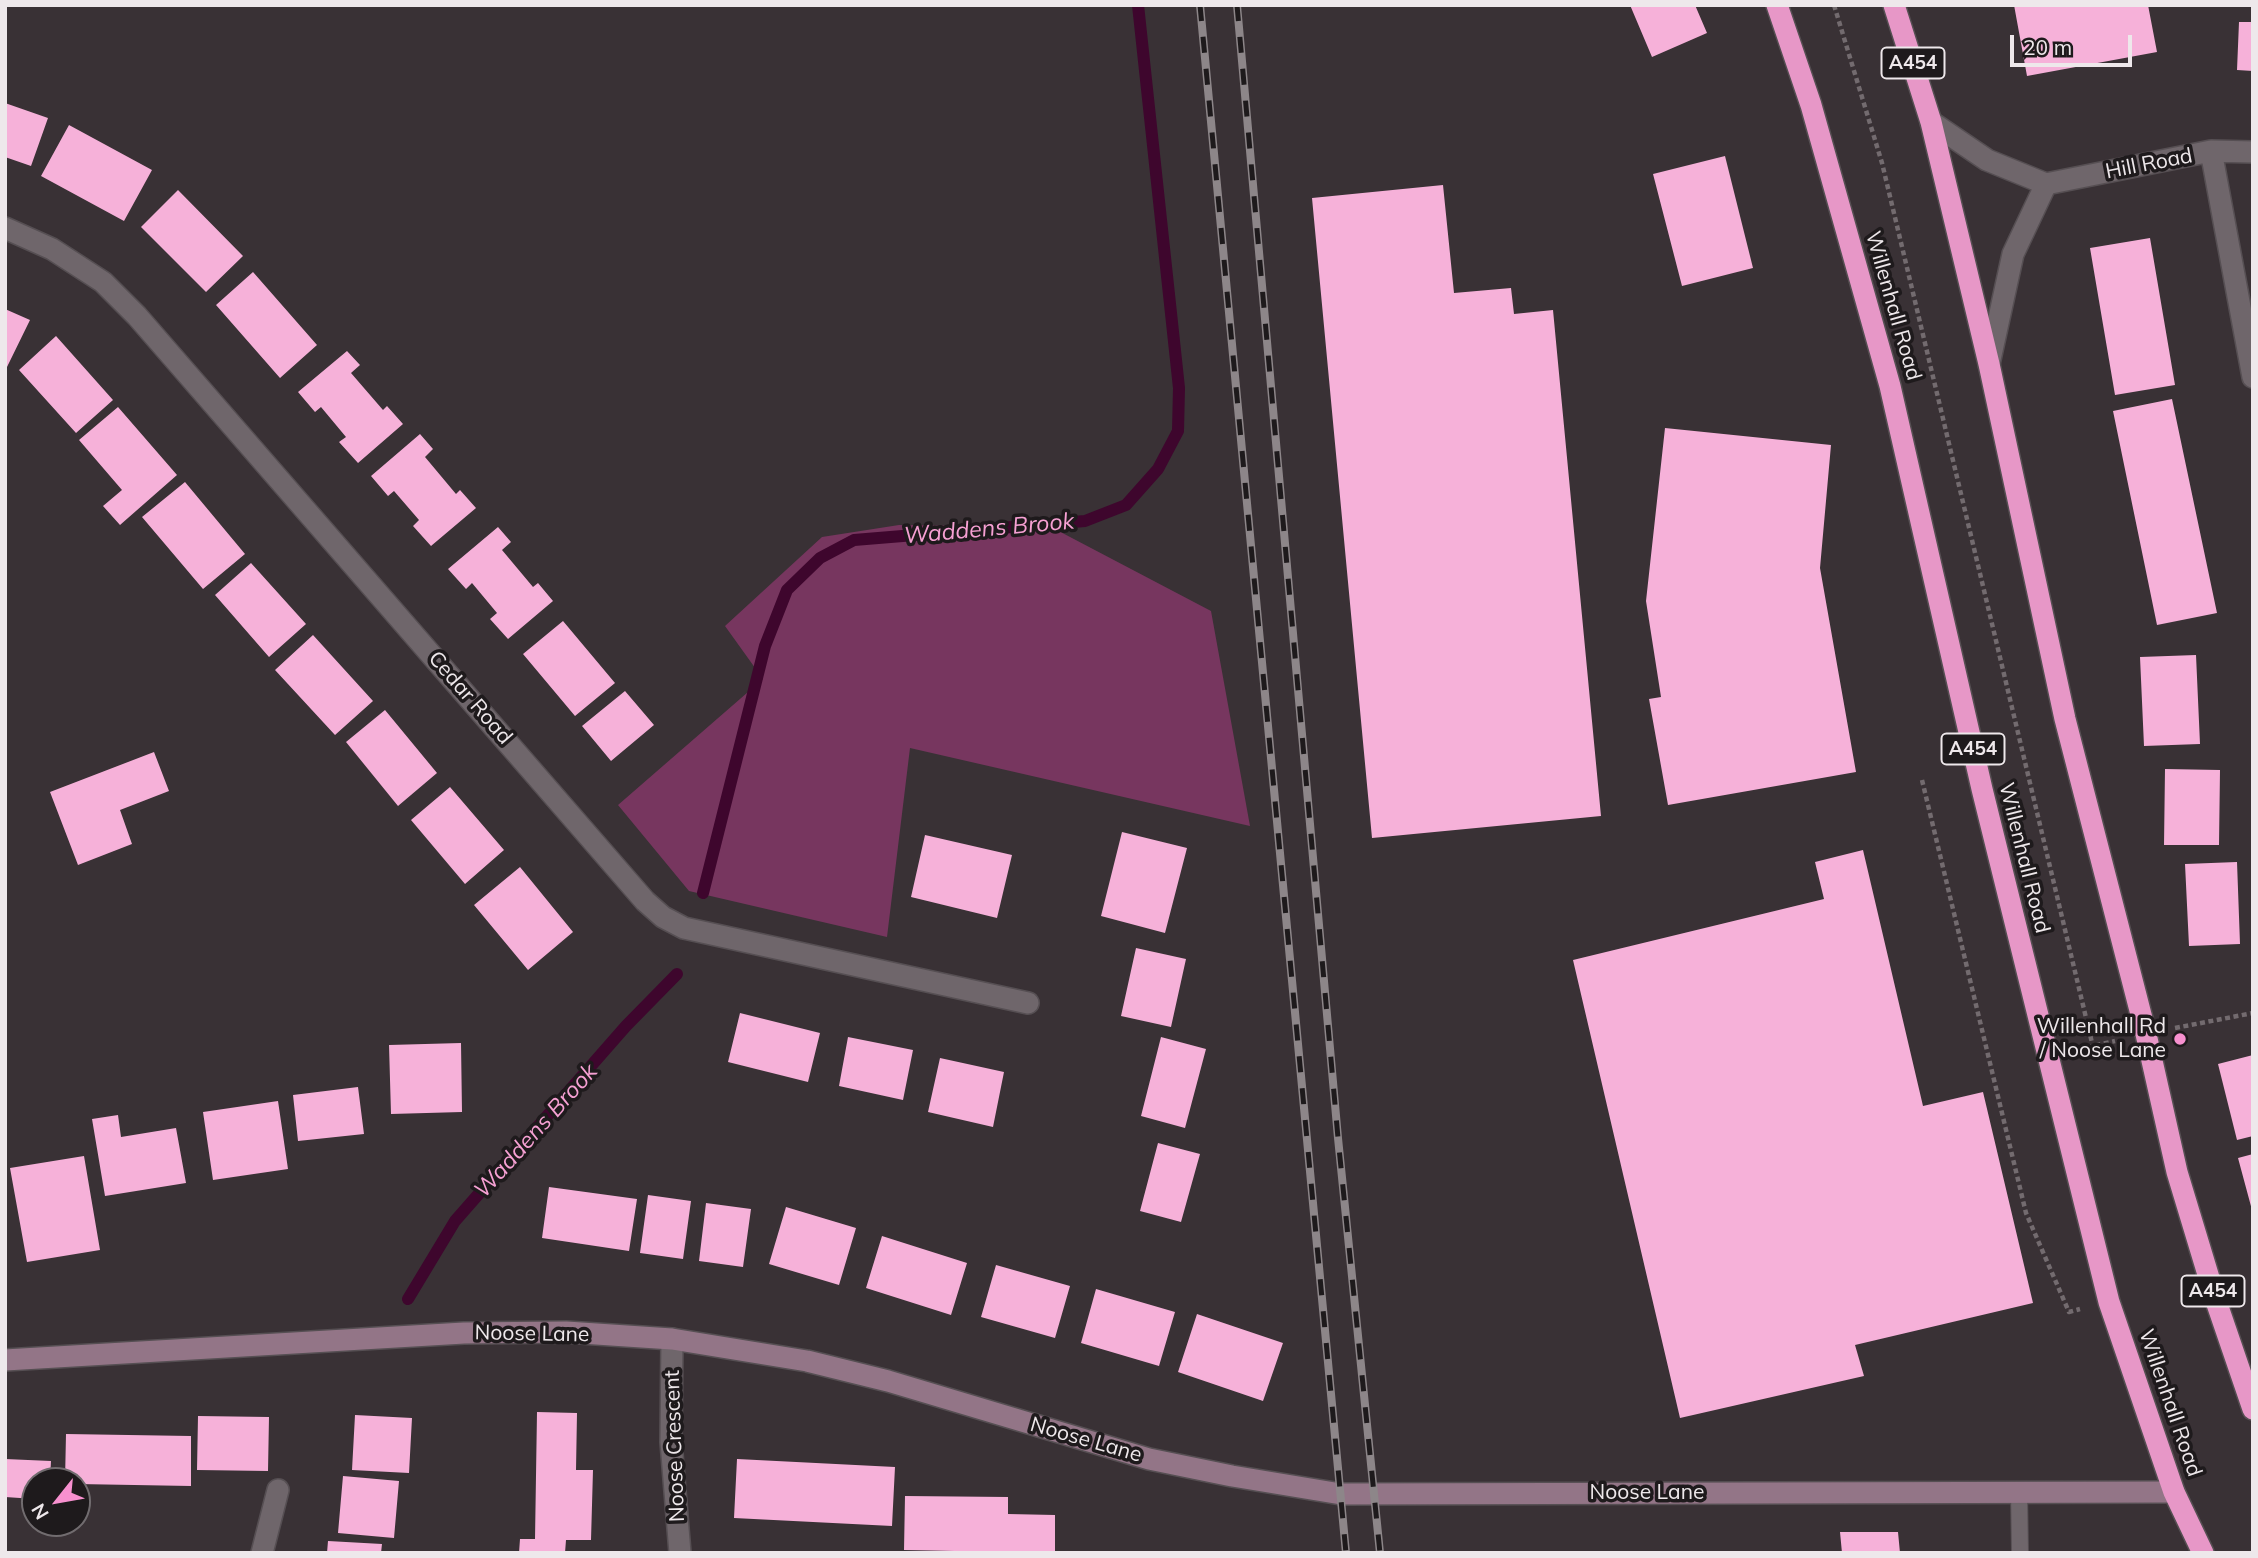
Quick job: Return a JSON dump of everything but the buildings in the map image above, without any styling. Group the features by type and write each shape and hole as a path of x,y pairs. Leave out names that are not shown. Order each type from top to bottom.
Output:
{"highway":[{"name":"Willenhall Road","path":"1777,5 1811,106 1890,386 1979,776 2109,1302 2174,1492 2203,1553"},
{"name":"A454","path":"1894,5 1931,121 1989,364 2065,719 2146,1034 2177,1172 2216,1301 2253,1409"}],"street":[{"path":"1931,121 1987,160 2046,184 2013,254 1989,364"},
{"path":"2211,151 2253,377"},
{"name":"Hill Road","path":"2046,184 2211,151 2253,152"},
{"name":"Cedar Road","path":"5,228 52,249 103,282 137,316 645,901 663,917 684,928 1028,1003"},
{"name":"Noose Lane","path":"5,1360 464,1333 566,1332 672,1339 807,1360 888,1381 1149,1458 1232,1476 1341,1494 2174,1492"},
{"name":"Noose Crescent","path":"672,1339 671,1442 680,1553"},
{"path":"262,1553 278,1490"}],"lane":[{"path":"2019,1492 2020,1553"}],"path":[{"path":"1834,5 1882,163 2093,1046"},
{"path":"1922,780 1980,1019"}],"shaded area":[{"path":"899,525 1051,527 1211,611 1250,826 910,748 887,937 689,891 618,805 763,679 725,626 822,537"}],"waterway":[{"name":"Waddens Brook","path":"703,893 765,646 787,590 820,558 854,540 1085,521 1126,505 1158,469 1178,431 1179,388 1138,5"},
{"name":"Waddens Brook","path":"408,1299 455,1221 626,1026 677,974"}],"railway":[{"path":"1200,5 1346,1553"},
{"path":"1237,5 1338,1138 1380,1553"}],"place":[{"name":"Willenhall Rd / Noose Lane","path":"2180,1039"}]}
